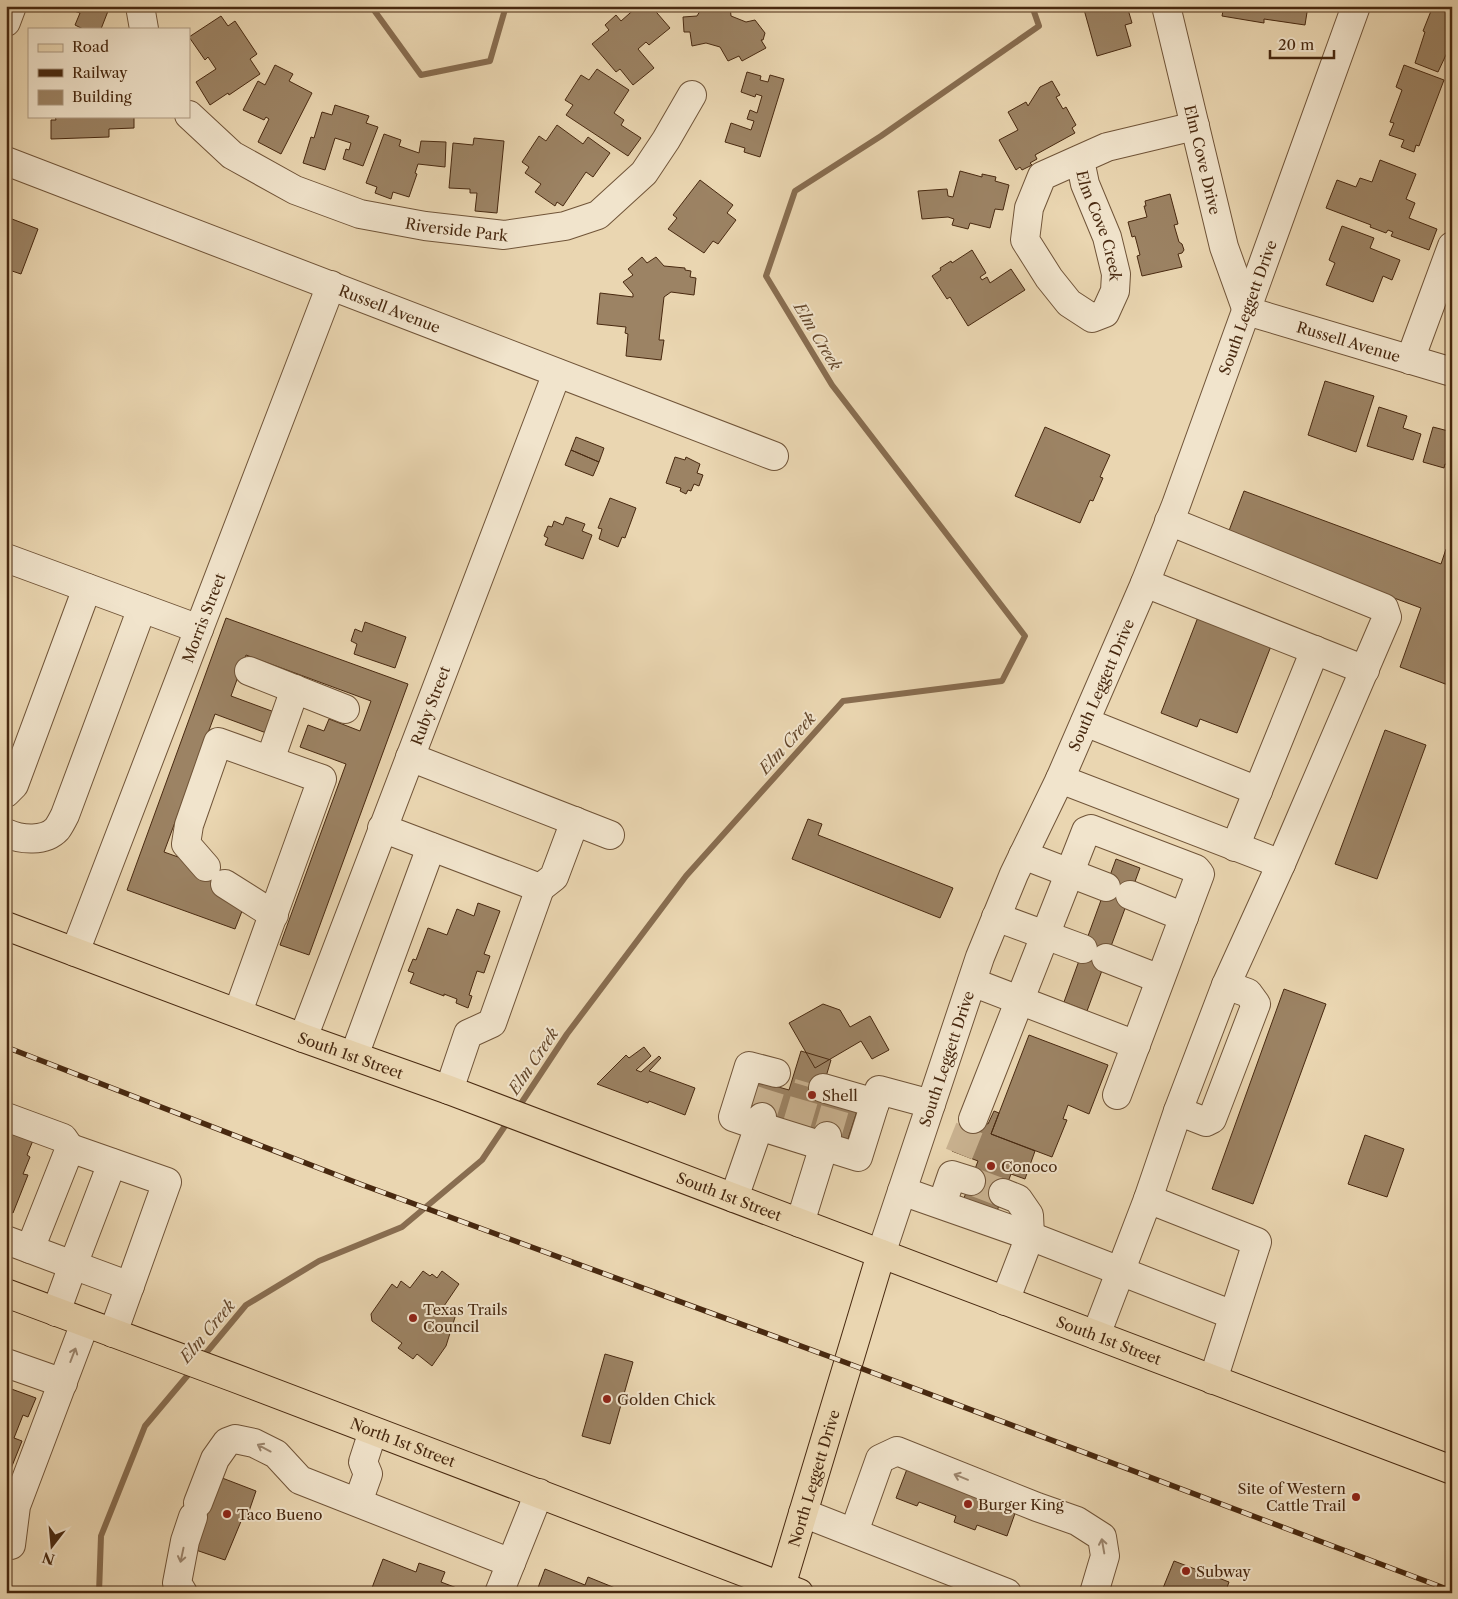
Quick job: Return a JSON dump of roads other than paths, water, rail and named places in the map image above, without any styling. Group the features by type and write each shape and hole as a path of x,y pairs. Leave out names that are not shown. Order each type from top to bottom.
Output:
{"main road":[{"name":"South 1st Street","path":"6,926 238,1012 302,1038 455,1092 1452,1470"},
{"name":"South Leggett Drive","path":"847,1363 881,1254"},
{"name":"North 1st Street","path":"6,1293 539,1493 786,1590"},
{"name":"North Leggett Drive","path":"786,1590 803,1513 847,1363"}],"street":[{"path":"6,22 12,6"},
{"path":"140,6 144,28"},
{"name":"Elm Cove Drive","path":"1166,6 1224,248 1247,311"},
{"name":"South Leggett Drive","path":"881,1254 972,982 996,917 1085,722 1145,583 1176,505 1356,6"},
{"name":"Riverside Park","path":"190,116 232,155 295,190 360,214 425,226 504,235 565,226 598,215 644,173 692,95"},
{"path":"1080,160 1107,147 1195,126"},
{"name":"Elm Cove Creek","path":"1080,160 1085,184 1106,237 1116,274 1115,292 1105,313 1092,318 1069,303 1049,278 1025,240 1029,208 1042,176 1080,160"},
{"name":"Russell Avenue","path":"6,161 774,456"},
{"path":"1410,360 1452,246"},
{"name":"Morris Street","path":"75,952 331,285"},
{"name":"Russell Avenue","path":"1247,311 1452,372"},
{"name":"Ruby Street","path":"302,1038 557,373"},
{"path":"1096,1335 1226,985 1281,864 1387,617 1384,608 1169,521"},
{"path":"6,558 199,629"},
{"path":"1145,583 1365,670"},
{"path":"6,793 14,785 87,588"},
{"path":"6,833 16,837 33,839 46,836 56,830 65,815 142,608"},
{"path":"1235,847 1315,650"},
{"path":"249,671 345,709"},
{"path":"270,760 295,689"},
{"path":"1085,722 1258,791"},
{"path":"238,1012 274,915 322,779 218,742 189,825 186,844 216,875 274,915"},
{"path":"410,757 610,835"},
{"path":"1060,779 1281,864"},
{"path":"455,1092 468,1034 492,1023 540,888 554,877 575,821"},
{"path":"382,828 540,888"},
{"path":"973,1118 1086,831 1091,829 1196,869 1200,874 1117,1095"},
{"path":"354,1056 431,847"},
{"path":"1023,856 1184,916"},
{"path":"996,917 1160,979"},
{"path":"972,982 1136,1045"},
{"path":"780,1079 749,1066 733,1117 761,1121 825,1141 858,1157 879,1090 931,1104"},
{"path":"833,1095 875,1103"},
{"path":"6,1117 63,1138 70,1148 167,1182 113,1333"},
{"path":"734,1198 761,1121"},
{"path":"800,1223 825,1141"},
{"path":"70,1148 14,1249 73,1265 130,1286"},
{"path":"56,1312 112,1163"},
{"path":"942,1204 961,1170"},
{"path":"902,1191 1030,1236 1234,1315"},
{"path":"1003,1193 1018,1199 1029,1215 1030,1236 1005,1301"},
{"path":"1148,1199 1257,1242 1213,1380"},
{"path":"6,1545 11,1545 16,1506 85,1323"},
{"path":"6,1363 62,1383"},
{"path":"6,1502 40,1420 53,1409"},
{"path":"348,1498 348,1470 363,1462 373,1430"},
{"path":"183,1593 177,1583 185,1541 214,1458 227,1442 235,1439 254,1443 276,1454 300,1480 510,1563"},
{"path":"854,1532 880,1459 897,1451 1028,1504 1076,1521 1102,1537 1105,1556 1094,1593"},
{"path":"499,1593 539,1493"},
{"path":"803,1513 854,1532 956,1584 1007,1593"}],"waterway":[{"name":"Elm Creek","path":"371,6 421,75 490,61 506,6"},
{"name":"Elm Creek","path":"518,1108 567,1034 686,876 843,701 1002,681 1025,636 832,385 766,276 795,191 881,136 1039,26 1032,6"},
{"name":"Elm Creek","path":"201,1359 246,1305 319,1261 402,1227 482,1160 509,1120"},
{"name":"Elm Creek","path":"99,1593 101,1536 145,1426 193,1369"}],"tunnel":[{"path":"796,1127 809,1083"},
{"path":"762,1117 772,1085"},
{"path":"827,1136 836,1105"},
{"path":"959,1154 973,1119"},
{"path":"971,1181 1003,1193"}],"railway":[{"path":"6,1047 360,1184 847,1363 1452,1591"}],"place":[{"name":"Shell","path":"812,1095"},
{"name":"Conoco","path":"991,1166"},
{"name":"Texas Trails Council","path":"413,1318"},
{"name":"Golden Chick","path":"607,1399"},
{"name":"Site of Western Cattle Trail","path":"1356,1497"},
{"name":"Burger King","path":"968,1504"},
{"name":"Taco Bueno","path":"227,1514"},
{"name":"Subway","path":"1186,1571"}]}
